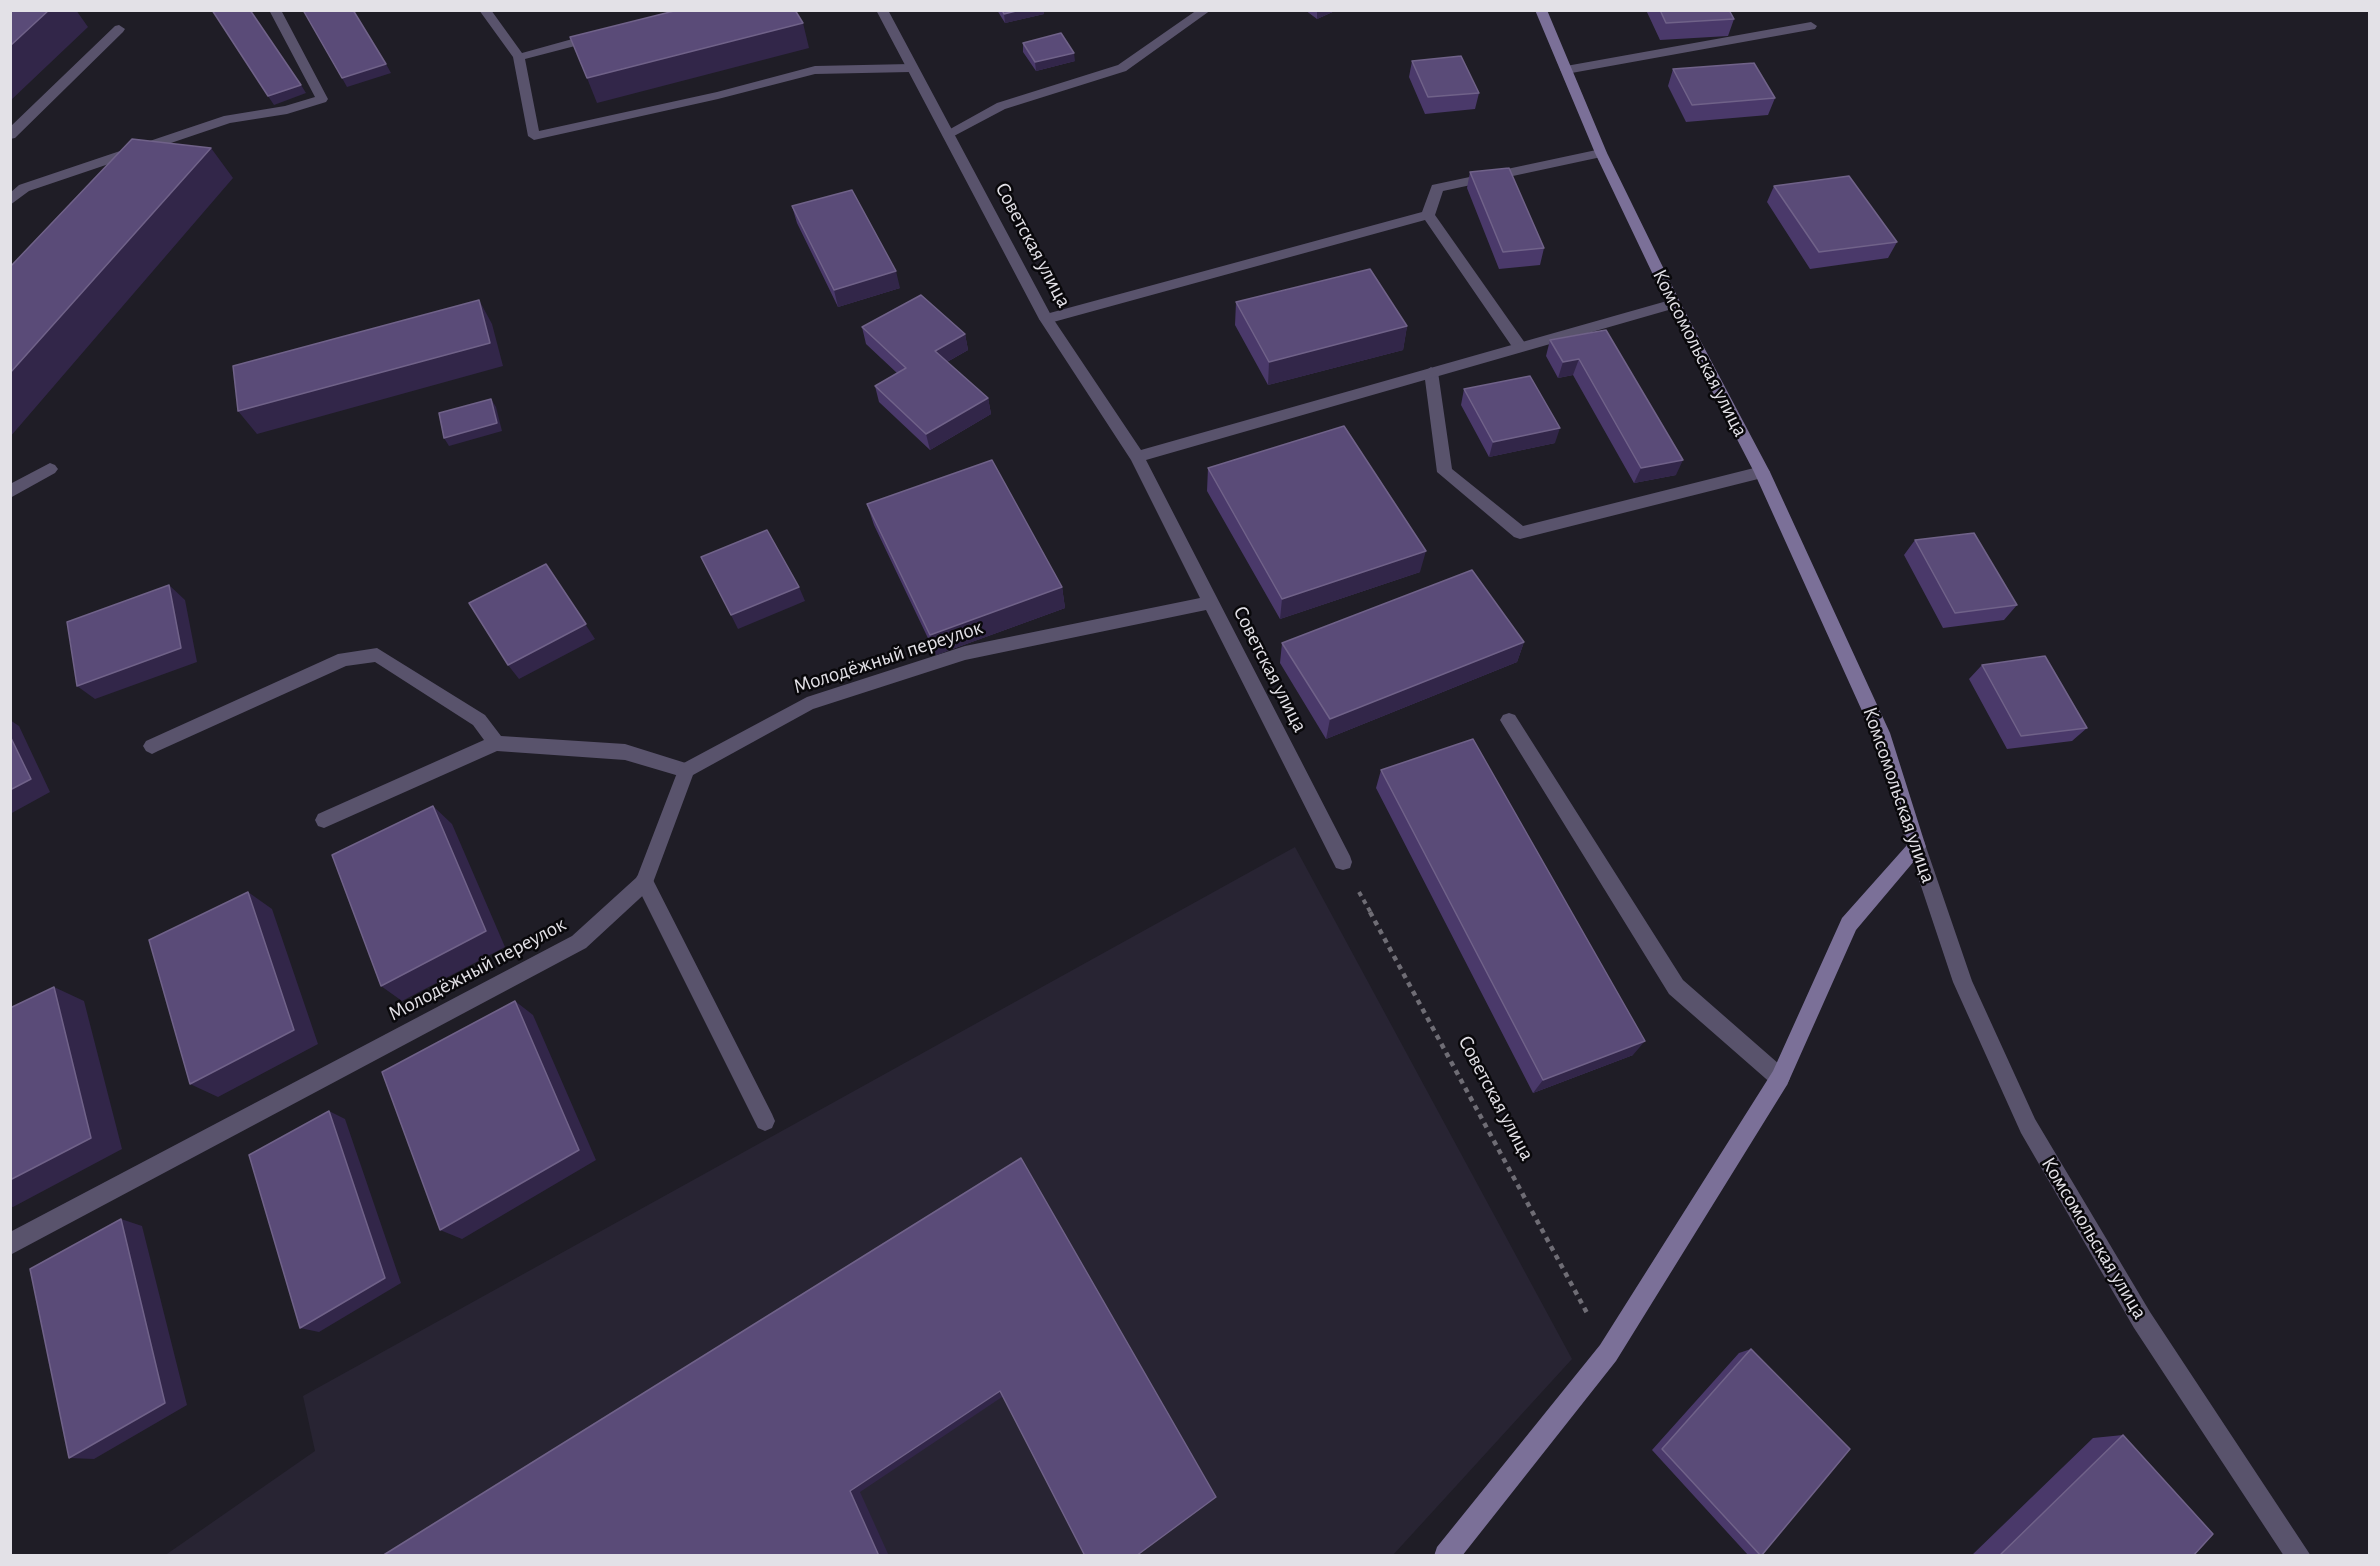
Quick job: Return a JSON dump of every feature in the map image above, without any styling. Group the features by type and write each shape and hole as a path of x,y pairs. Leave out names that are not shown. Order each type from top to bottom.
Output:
{"street":[{"path":"10,201 24,188 228,119 287,110 321,99 274,10"},
{"path":"485,10 519,57 534,136 718,95 815,70 910,68"},
{"name":"Советская улица","path":"882,10 910,68 949,134 1046,319 1137,457 1342,862"},
{"path":"949,134 1001,106 1122,68 1205,10"},
{"name":"Комсомольская улица","path":"1541,10 1601,153 1674,304 1762,472 1881,733 1963,981 2028,1126 2142,1320 2299,1556"},
{"path":"1566,70 1811,26"},
{"path":"10,135 119,29"},
{"path":"519,57 611,32"},
{"path":"1428,215 1437,188 1601,153"},
{"path":"1046,319 1428,215"},
{"path":"1428,215 1520,347"},
{"path":"1137,457 1674,304"},
{"path":"1431,372 1445,472 1520,533 1762,472"},
{"path":"10,492 50,469"},
{"name":"Молодёжный переулок","path":"10,1244 579,942 644,882 686,770 807,704 965,653 1211,602"},
{"path":"152,746 344,659 377,655 479,720 496,743"},
{"path":"1509,720 1676,987 1780,1078"},
{"path":"324,820 496,743 625,752 686,770"},
{"path":"1446,1556 1608,1353 1780,1078 1849,924 1917,847"},
{"path":"644,882 765,1121"}],"path":[{"name":"Советская улица","path":"1342,862 1608,1353"}],"shaded area":[{"path":"1295,847 1572,1359 1393,1555 164,1556 315,1451 303,1396"}],"building":[{"path":"10,10 49,10 10,46"},
{"path":"212,10 250,10 301,85 268,96"},
{"path":"303,10 353,10 386,64 342,78"},
{"path":"678,10 795,10 803,23 587,78 570,37"},
{"path":"1002,10 1020,10 1004,14"},
{"path":"1660,10 1729,10 1734,19 1666,23"},
{"path":"1061,33 1074,53 1035,62 1023,43"},
{"path":"1461,56 1479,93 1428,97 1412,61"},
{"path":"1754,63 1775,98 1692,105 1673,69"},
{"path":"132,139 211,148 10,373 10,267"},
{"path":"1509,168 1544,248 1503,252 1470,172"},
{"path":"1849,176 1897,242 1819,252 1774,186"},
{"path":"852,190 896,271 834,290 792,206"},
{"path":"1370,269 1407,326 1269,362 1236,302"},
{"path":"921,295 965,334 935,351 988,398 926,434 875,386 906,368 862,327"},
{"path":"479,300 490,343 238,411 233,366"},
{"path":"1606,330 1683,460 1641,468 1579,359 1563,362 1550,340"},
{"path":"1530,376 1560,428 1493,442 1464,389"},
{"path":"491,399 497,423 444,438 439,413"},
{"path":"1344,426 1426,551 1282,599 1208,468"},
{"path":"992,460 1062,587 930,635 867,504"},
{"path":"767,530 799,587 731,615 701,557"},
{"path":"1974,533 2017,605 1955,613 1915,540"},
{"path":"546,564 586,624 508,665 469,603"},
{"path":"1472,570 1524,642 1330,719 1282,643"},
{"path":"169,585 181,648 77,686 67,622"},
{"path":"2045,656 2087,728 2021,736 1982,665"},
{"path":"10,736 31,779 10,790"},
{"path":"1473,739 1645,1041 1543,1080 1381,770"},
{"path":"433,806 486,931 381,986 332,855"},
{"path":"248,892 294,1030 190,1084 149,940"},
{"path":"54,987 91,1138 10,1180 10,1008"},
{"path":"515,1001 579,1150 440,1230 382,1072"},
{"path":"329,1111 385,1278 300,1328 249,1155"},
{"path":"1021,1158 1216,1497 1136,1556 1085,1556 1000,1391 850,1491 879,1556 382,1556"},
{"path":"121,1219 165,1403 69,1458 30,1269"},
{"path":"1751,1349 1850,1449 1761,1556 1662,1449"},
{"path":"2123,1435 2213,1534 2193,1556 1999,1556"}]}
